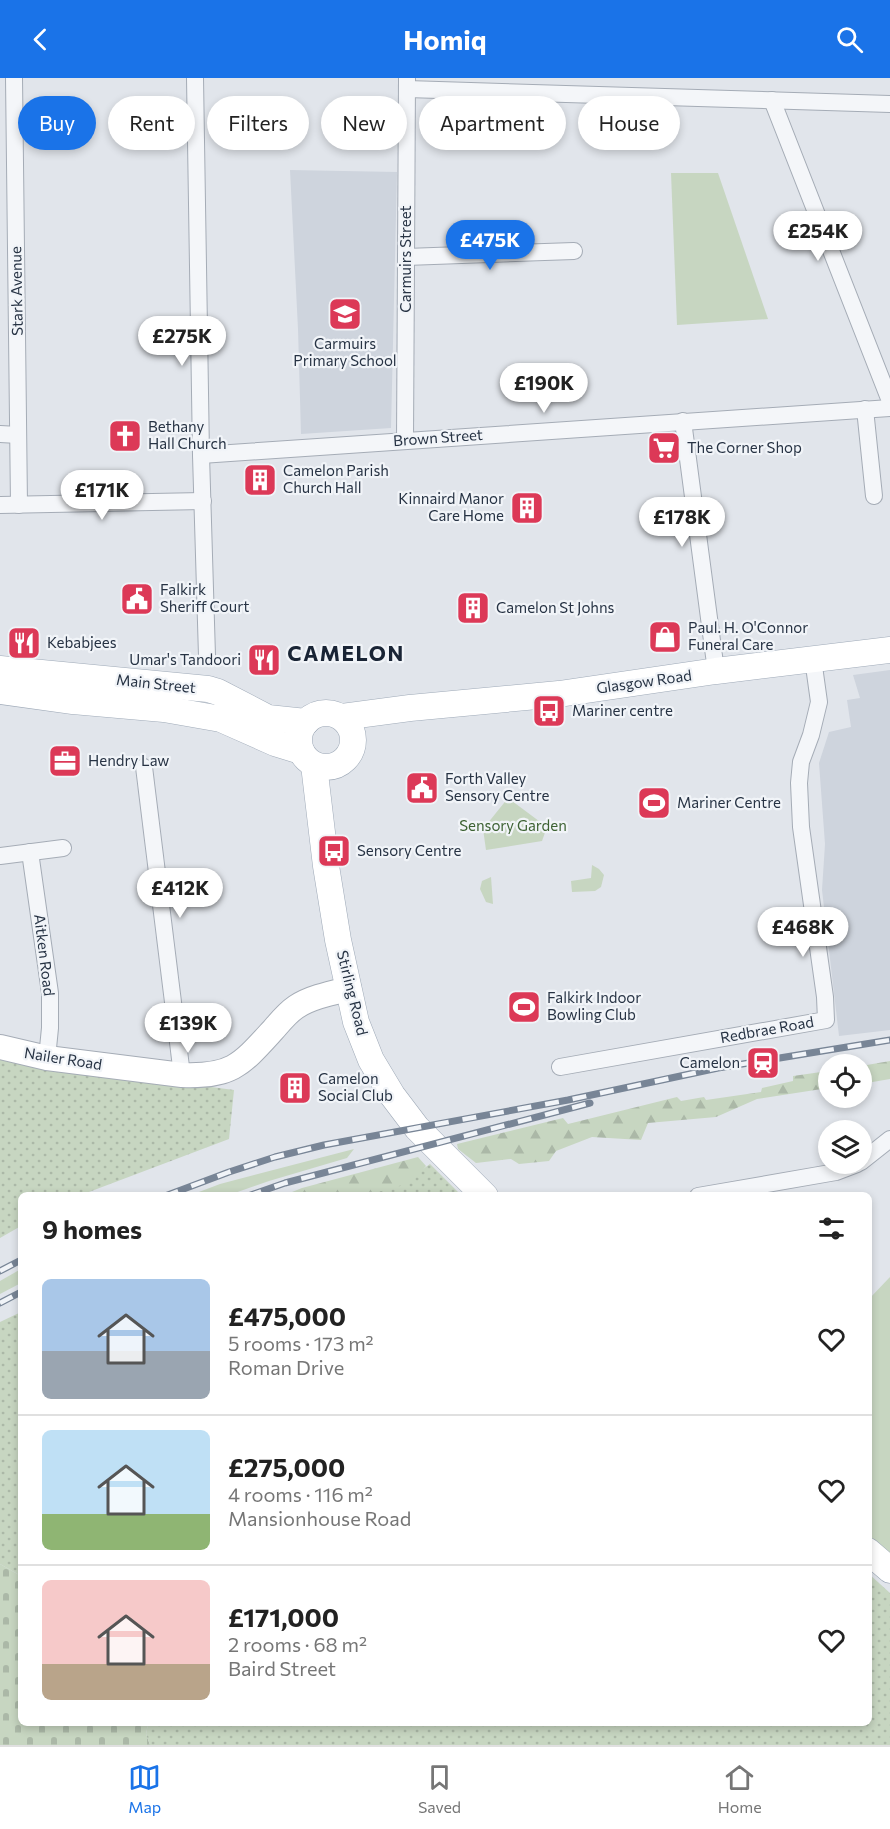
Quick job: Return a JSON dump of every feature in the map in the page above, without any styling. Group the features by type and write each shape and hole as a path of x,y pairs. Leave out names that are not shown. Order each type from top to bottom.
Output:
{"main road":[{"name":"Glasgow Road","path":"342,717 559,694 813,658 890,650"},
{"name":"Main Street","path":"0,669 208,689 268,718 306,722"},
{"name":"Main Street","path":"0,691 73,701 164,709 221,719 308,758"},
{"path":"347,755 352,730 342,717 319,713 306,722 299,735 308,758 323,767 332,767 347,755 397,711"},
{"name":"Stirling Road","path":"322,820 347,755"},
{"name":"Stirling Road","path":"308,758 322,820 326,866 349,989 356,1022 371,1060 392,1095 417,1128 481,1192"},
{"path":"872,1554 890,1570"}],"street":[{"name":"Stark Avenue","path":"14,78 19,505"},
{"path":"195,78 201,454 207,656"},
{"path":"407,83 890,104"},
{"name":"Carmuirs Street","path":"405,441 407,83"},
{"path":"772,100 890,401"},
{"path":"405,257 574,251"},
{"path":"0,351 18,350"},
{"name":"Brown Street","path":"201,454 890,408"},
{"path":"865,409 874,496"},
{"path":"683,422 716,671"},
{"path":"0,434 18,435"},
{"path":"0,505 203,501"},
{"name":"Redbrae Road","path":"560,1067 826,1020 822,975 801,827 799,783 801,762 811,735 819,702 813,658"},
{"path":"144,767 182,1075"},
{"path":"0,856 63,848"},
{"name":"Aitken Road","path":"30,852 50,993 47,1058"},
{"name":"Nailer Road","path":"0,1047 47,1058 199,1076 226,1071 247,1059 281,1020 296,1007 313,999 349,989"},
{"path":"872,1153 890,1139"},
{"path":"721,1192 824,1174"}],"shaded area":[{"name":"Carmuirs Primary School","path":"290,170 397,172 391,428 301,434"},
{"path":"890,670 890,1030 839,1036 822,890 825,844 819,763 829,732 851,727 847,700 860,698 853,675"}],"green space":[{"path":"671,173 718,173 768,319 677,325"},
{"name":"Sensory Garden","path":"508,798 547,827 542,841 486,850 483,829"},
{"path":"592,865 604,875 601,887 595,891 572,892 571,881 591,878"},
{"path":"491,877 493,904 486,902 480,889 482,881"},
{"path":"0,1055 45,1065 234,1090 229,1139 89,1192 18,1192 18,1228 0,1238"},
{"path":"890,1061 890,1079 872,1082 872,1064"},
{"path":"818,1072 818,1090 757,1099 716,1117 648,1123 641,1140 592,1137 556,1151 549,1161 519,1164 511,1159 476,1163 458,1149 457,1144 563,1118 568,1124 677,1097 681,1101 704,1097 706,1100 761,1092 762,1088 793,1081 793,1076"},
{"path":"354,1149 347,1158 238,1192 199,1192 220,1184"},
{"path":"418,1157 426,1166 413,1182 431,1192 292,1192"},
{"path":"430,1164 458,1192 375,1192 395,1189"},
{"path":"18,1271 18,1285 0,1294 0,1281"},
{"path":"890,1277 890,1557 872,1541 872,1296"},
{"path":"18,1313 18,1574 0,1564 0,1322"},
{"path":"0,1564 18,1574 18,1726 148,1726 146,1734 150,1745 0,1745"},
{"path":"872,1577 890,1593 890,1745 150,1745 146,1734 148,1726 872,1726"}],"railway":[{"path":"176,1192 275,1157 324,1145 568,1100 718,1068 890,1040"},
{"path":"259,1192 285,1183 590,1103"},
{"path":"0,1271 18,1262"},
{"path":"0,1303 18,1294"}],"place":[{"name":"Carmuirs Primary School","path":"345,314"},
{"name":"Bethany Hall Church","path":"125,436"},
{"name":"The Corner Shop","path":"664,448"},
{"name":"Camelon Parish Church Hall","path":"260,480"},
{"name":"Kinnaird Manor Care Home","path":"527,508"},
{"name":"Falkirk Sheriff Court","path":"137,599"},
{"name":"Camelon St Johns","path":"473,608"},
{"name":"Paul. H. O'Connor Funeral Care","path":"665,637"},
{"name":"Kebabjees","path":"24,643"},
{"name":"Umar's Tandoori","path":"264,660"},
{"name":"Mariner centre","path":"549,711"},
{"name":"Hendry Law","path":"65,761"},
{"name":"Forth Valley Sensory Centre","path":"422,788"},
{"name":"Mariner Centre","path":"654,803"},
{"name":"Sensory Centre","path":"334,851"},
{"name":"Falkirk Indoor Bowling Club","path":"524,1007"},
{"name":"Camelon","path":"763,1063"},
{"name":"Camelon Social Club","path":"295,1088"}],"district":[{"name":"CAMELON","path":"346,654"}]}
